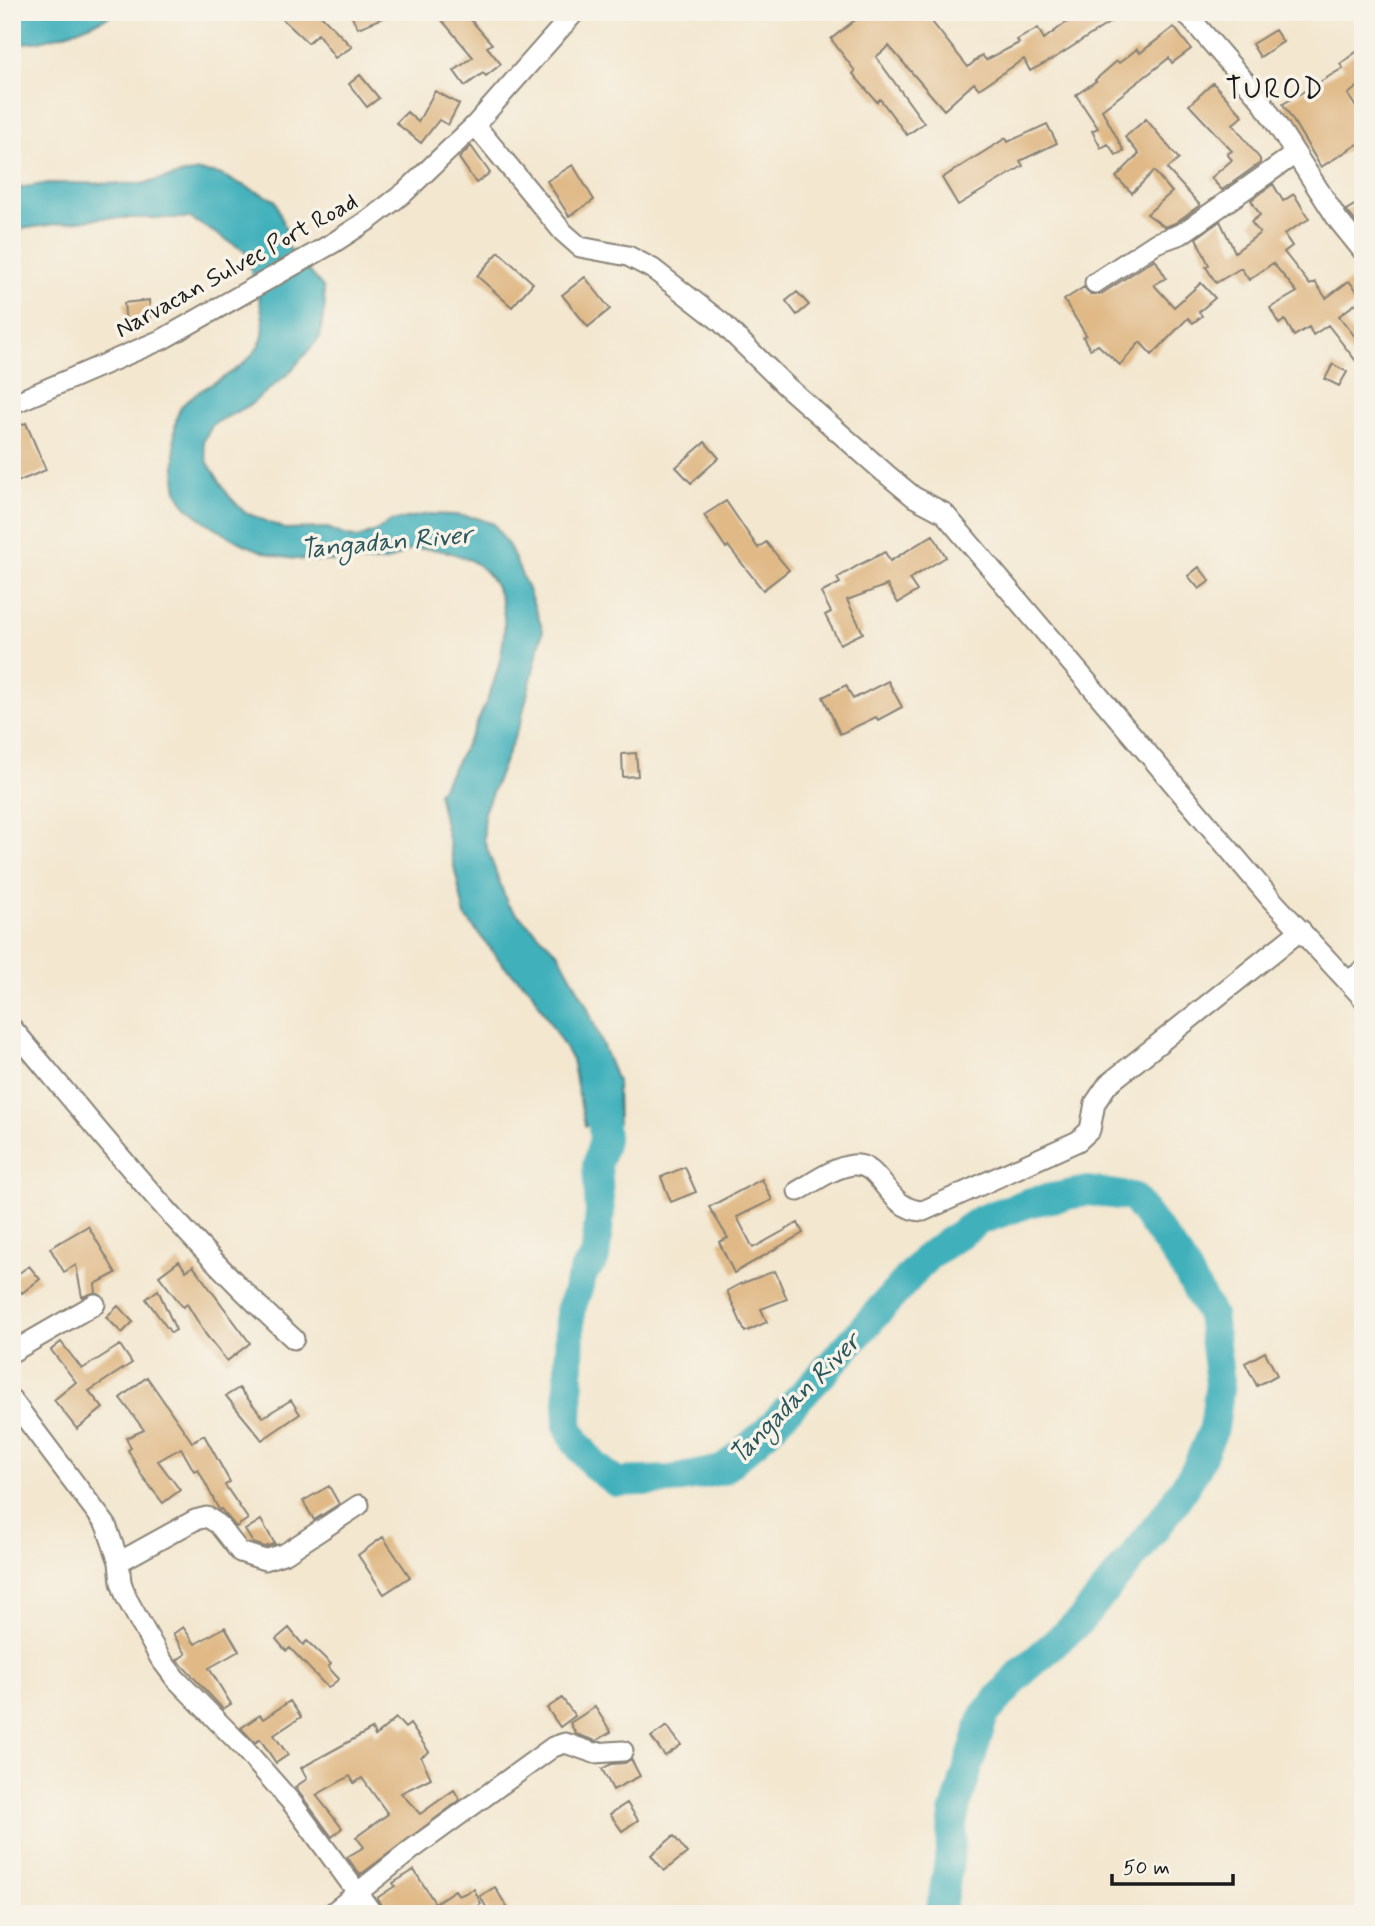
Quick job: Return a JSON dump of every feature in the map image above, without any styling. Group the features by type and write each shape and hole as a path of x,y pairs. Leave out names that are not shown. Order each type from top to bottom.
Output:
{"street":[{"name":"Narvacan Sulvec Port Road","path":"12,404 163,339 304,260 370,219 405,192 475,125 575,12"},
{"path":"1185,12 1262,100 1338,220 1363,251"},
{"path":"475,125 563,232 580,247 628,256 653,269 721,322 785,385 885,474 914,497 944,513 1272,900 1301,930 1355,976 1363,998"},
{"path":"1095,282 1156,243 1181,234 1295,154"},
{"path":"798,1191 838,1170 852,1165 861,1166 874,1174 903,1207 923,1211 1078,1141 1090,1130 1095,1103 1108,1084 1301,930"},
{"path":"12,1028 162,1205 247,1297 294,1339"},
{"path":"12,1352 95,1304"},
{"path":"12,1399 106,1525 119,1562 126,1597 160,1658 175,1678 241,1745 292,1803 373,1914"},
{"path":"119,1562 195,1520 207,1517 218,1524 240,1552 265,1560 286,1553 359,1505"},
{"path":"331,1914 411,1850 553,1746 565,1743 594,1753 623,1751"}],"water":[{"path":"12,12 119,12 67,34 38,41 12,43"},
{"path":"198,171 219,174 275,200 286,230 288,247 323,287 325,305 320,337 289,373 250,405 213,424 203,442 207,461 228,495 244,512 285,529 328,528 358,538 391,521 429,514 477,518 494,524 510,548 543,630 521,721 484,812 484,840 508,905 559,954 585,1002 617,1081 618,1123 585,1126 572,1060 530,989 505,967 465,916 438,793 481,714 494,683 502,651 504,621 499,593 484,570 461,556 433,549 411,549 390,560 377,562 294,559 247,546 203,520 187,506 177,490 175,426 185,402 244,363 255,352 262,339 264,331 261,309 245,251 190,218 101,218 12,230 12,189 49,183 141,184"}],"building":[{"path":"275,12 318,12 352,47 335,58 318,34 308,43"},
{"path":"349,12 395,12 395,13 358,28"},
{"path":"435,12 464,12 492,44 487,47 501,64 486,76 483,73 465,86 454,71 473,57"},
{"path":"848,12 924,12 968,67 982,55 986,60 1019,43 1017,40 1038,28 1044,39 1067,22 1060,12 1126,12 1030,71 1024,59 979,89 974,83 944,110 889,46 876,57 924,123 907,135 880,99 877,102 853,74 855,71 831,39 855,20"},
{"path":"1174,27 1191,49 1172,63 1169,58 1102,110 1124,151 1116,155 1108,144 1101,148 1092,131 1098,128 1076,95 1117,61 1119,63 1137,49 1140,53"},
{"path":"1275,30 1283,42 1260,57 1252,44"},
{"path":"1363,47 1363,83 1348,94 1363,119 1363,141 1321,167 1283,104 1343,68 1340,64"},
{"path":"360,75 379,98 367,107 349,84"},
{"path":"1213,83 1243,116 1233,124 1260,159 1260,163 1222,190 1211,178 1232,160 1227,154 1232,151 1189,105"},
{"path":"435,91 459,104 448,125 439,120 421,143 396,123 407,112 418,122"},
{"path":"1146,119 1179,159 1167,169 1200,205 1165,227 1147,214 1172,192 1154,171 1132,193 1116,177 1139,154 1125,137"},
{"path":"1047,124 1057,143 1020,161 1023,166 958,205 942,178 1006,138 1008,142"},
{"path":"471,146 490,173 476,183 459,158"},
{"path":"573,165 594,200 569,216 547,181"},
{"path":"1273,184 1283,201 1294,194 1309,219 1284,234 1292,246 1284,252 1310,285 1315,282 1326,298 1349,281 1363,298 1339,316 1363,347 1363,370 1328,325 1313,335 1309,327 1294,336 1285,320 1279,324 1270,308 1297,292 1273,263 1249,280 1241,268 1216,283 1206,267 1209,265 1196,238 1220,221 1235,252 1260,233 1251,222 1260,215 1251,200"},
{"path":"1363,200 1363,231 1346,210"},
{"path":"499,252 533,283 512,307 477,276"},
{"path":"1155,259 1166,278 1154,285 1174,307 1201,283 1215,298 1199,312 1202,316 1193,323 1188,318 1152,355 1140,342 1120,365 1098,345 1090,349 1083,337 1086,335 1064,300 1084,287 1090,294 1101,294"},
{"path":"585,277 610,309 588,327 562,295"},
{"path":"797,292 809,305 797,315 786,301"},
{"path":"149,300 151,321 126,324 124,303"},
{"path":"1333,364 1347,372 1339,386 1325,379"},
{"path":"26,423 46,470 12,484 12,428"},
{"path":"705,442 719,458 691,483 676,467"},
{"path":"726,501 758,548 766,542 789,570 763,590 728,546 726,548 704,515"},
{"path":"933,535 946,557 909,579 917,591 898,603 887,585 847,600 863,633 840,644 825,615 831,612 821,593 840,583 837,578 859,565 885,552 890,561"},
{"path":"1199,567 1210,581 1199,589 1188,576"},
{"path":"888,681 902,707 878,720 876,717 840,734 823,697 846,685 853,699"},
{"path":"636,753 638,776 623,777 622,754"},
{"path":"685,1167 696,1192 671,1202 661,1177"},
{"path":"762,1179 772,1200 737,1217 753,1248 798,1223 803,1233 734,1273 719,1242 728,1238 709,1207"},
{"path":"88,1226 116,1273 95,1284 96,1292 82,1297 76,1265 64,1272 50,1248"},
{"path":"179,1261 186,1271 193,1266 250,1343 227,1361 206,1335 187,1304 183,1307 159,1276"},
{"path":"29,1266 40,1279 22,1293 12,1278"},
{"path":"775,1271 787,1299 761,1309 767,1322 745,1332 727,1291"},
{"path":"158,1290 176,1330 171,1333 146,1299"},
{"path":"118,1306 133,1322 122,1333 106,1317"},
{"path":"61,1342 82,1369 120,1345 132,1363 89,1391 103,1408 77,1429 54,1400 76,1382 51,1350"},
{"path":"1265,1352 1277,1375 1257,1386 1245,1363"},
{"path":"147,1377 192,1442 204,1435 230,1482 225,1485 248,1519 236,1527 221,1509 219,1510 198,1469 194,1471 181,1448 158,1461 180,1490 163,1503 142,1476 128,1450 131,1448 126,1438 144,1430 120,1398"},
{"path":"239,1388 263,1417 291,1400 300,1414 262,1440 226,1396"},
{"path":"329,1486 339,1504 314,1520 303,1501"},
{"path":"261,1520 275,1544 265,1547 253,1543 245,1530"},
{"path":"383,1537 410,1577 384,1594 358,1555"},
{"path":"183,1627 195,1644 225,1627 239,1651 209,1668 231,1704 223,1709 177,1660 186,1654 173,1634"},
{"path":"289,1628 303,1645 307,1641 331,1664 328,1667 339,1679 328,1688 290,1648 286,1651 276,1639"},
{"path":"562,1698 575,1716 560,1727 547,1708"},
{"path":"290,1701 301,1717 274,1735 288,1755 276,1763 260,1739 255,1743 241,1728 260,1715 263,1719"},
{"path":"595,1707 611,1732 596,1741 576,1734 570,1723"},
{"path":"396,1718 405,1728 410,1724 429,1752 421,1757 431,1778 401,1793 420,1814 454,1790 460,1800 360,1875 347,1857 364,1847 356,1837 388,1814 362,1778 354,1783 350,1776 316,1795 342,1828 332,1837 295,1787 307,1779 301,1768 372,1729 375,1736"},
{"path":"667,1726 681,1745 665,1756 651,1737"},
{"path":"631,1759 640,1776 613,1790 602,1769"},
{"path":"627,1803 638,1820 622,1831 610,1814"},
{"path":"674,1836 687,1853 664,1871 651,1855"},
{"path":"414,1870 435,1903 455,1890 459,1896 474,1889 481,1904 467,1914 385,1914 377,1898 395,1886 393,1883"},
{"path":"495,1887 511,1914 490,1914 480,1896"}],"waterway":[{"name":"Tangadan River","path":"593,1088 601,1103 604,1139 597,1165 600,1213 595,1258 584,1271 570,1311 568,1426 577,1444 595,1466 616,1482 671,1480 722,1470 766,1432 825,1371 928,1256 980,1220 1031,1202 1088,1191 1133,1197 1180,1260 1211,1315 1220,1383 1214,1428 1196,1469 1170,1509 1080,1621 1021,1673 984,1715 954,1814 940,1914"}],"district":[{"name":"TUROD","path":"1275,88"}]}
